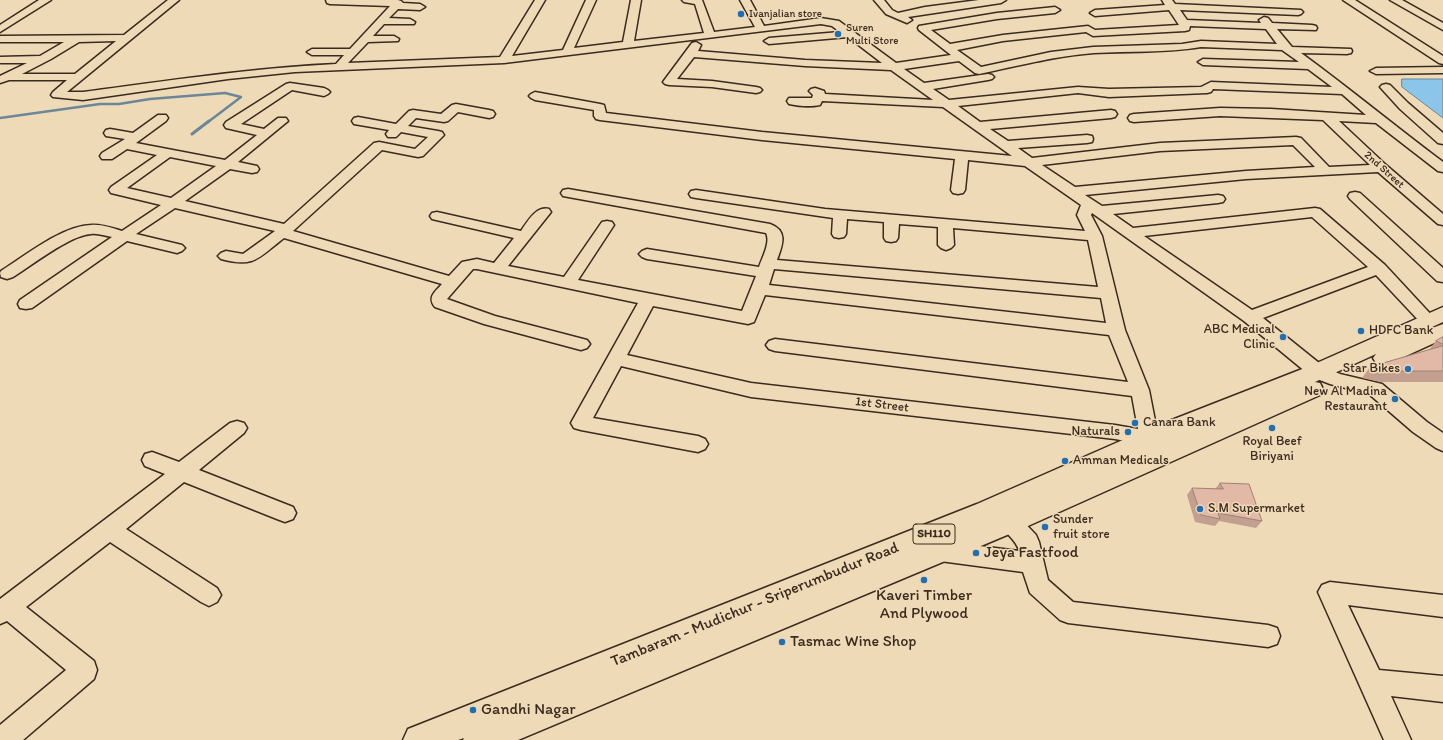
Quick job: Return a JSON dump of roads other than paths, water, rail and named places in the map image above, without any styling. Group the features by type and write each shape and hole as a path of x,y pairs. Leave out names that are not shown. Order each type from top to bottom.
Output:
{"main road":[{"name":"Tambaram - Mudichur - Sriperumbudur Road","path":"476,733 986,512 1157,446 1327,375 1438,322"},
{"name":"Tambaram - Mudichur - Sriperumbudur Road","path":"418,740 476,733 940,551 1010,522 1157,446"}],"street":[{"path":"0,29 46,0"},
{"path":"174,0 125,38 57,95 83,96 262,72 504,60 821,21 835,22 922,87 1250,317 1327,375 1375,389 1420,427 1443,443"},
{"path":"504,60 540,0"},
{"path":"567,52 591,0"},
{"path":"628,44 636,0"},
{"path":"687,0 699,2 710,35"},
{"path":"745,0 761,29"},
{"path":"888,9 933,4 1001,0"},
{"path":"1348,0 1443,61"},
{"path":"1395,0 1443,27"},
{"path":"1209,1 1216,9"},
{"path":"1274,1 1286,12"},
{"path":"330,5 397,2 394,8 339,67"},
{"path":"948,48 1003,38 1088,29 1093,33 1185,28 1184,23 1170,3"},
{"path":"1095,13 1170,3 1216,9 1298,12"},
{"path":"394,8 420,7"},
{"path":"888,9 923,28 1014,98"},
{"path":"923,28 997,16 1055,10"},
{"path":"1255,10 1288,49 1345,91 1379,120 1443,168"},
{"path":"381,21 410,22"},
{"path":"1184,23 1312,28"},
{"path":"2,78 43,59 94,27"},
{"path":"769,41 850,34"},
{"path":"0,38 125,38"},
{"path":"364,39 394,39"},
{"path":"922,87 984,74 1051,55 1088,50 1182,47 1201,44 1346,51"},
{"path":"744,58 748,46"},
{"path":"662,93 694,50 744,58 894,67 961,57"},
{"path":"312,52 384,55"},
{"path":"0,60 43,59"},
{"path":"1203,62 1311,66"},
{"path":"1376,71 1443,70"},
{"path":"2,78 78,77"},
{"path":"669,82 758,86 750,103"},
{"path":"793,101 818,101 816,94 946,104 1014,98 1078,90 1109,93 1207,90 1211,85 1345,91"},
{"path":"266,133 230,125 290,86 324,92"},
{"path":"1386,87 1404,106 1443,140"},
{"path":"535,96 600,108 600,116 849,145 1029,162 1160,147 1296,141 1326,171"},
{"path":"226,256 242,259 248,258 284,231 413,114 444,118 456,108 488,114"},
{"path":"1134,118 1220,112 1326,116 1379,120"},
{"path":"977,126 1111,114"},
{"name":"2nd Street","path":"1326,116 1381,168 1443,221"},
{"path":"107,156 162,118"},
{"path":"26,304 228,164 282,121"},
{"path":"358,121 438,135 418,153 379,146"},
{"path":"849,145 852,131"},
{"path":"110,133 129,141 168,153 252,169"},
{"path":"1005,145 1087,139"},
{"path":"168,153 116,190 284,231 403,269 453,282"},
{"path":"958,190 962,156"},
{"path":"1071,192 1246,175 1381,168"},
{"path":"568,193 744,225 768,227 774,232 776,238 767,268 748,318 648,300 473,264 468,265 438,301 490,320 581,344"},
{"path":"696,194 840,215 1095,236"},
{"path":"1355,196 1443,276"},
{"path":"1157,446 1140,390 1116,330 1095,236 1084,215 1093,208 1218,199"},
{"path":"498,269 544,212"},
{"path":"1130,233 1315,212 1438,322"},
{"path":"839,234 840,215"},
{"path":"437,216 524,236"},
{"path":"892,219 892,238"},
{"path":"945,224 946,245"},
{"path":"568,284 607,225"},
{"path":"7,274 60,242 84,230 92,229 177,248"},
{"path":"647,254 767,268 1108,293"},
{"path":"1250,317 1379,268"},
{"path":"759,289 1116,330"},
{"path":"648,300 581,423 698,444"},
{"path":"775,345 1140,390"},
{"name":"1st Street","path":"617,359 751,390 1115,432 1157,446"},
{"path":"1420,427 1443,426"},
{"path":"3,740 85,670 4,610 183,473 237,428"},
{"path":"152,460 285,513"},
{"path":"1010,522 1028,542 1038,586 1068,612 1268,636"},
{"path":"110,530 209,595"},
{"path":"940,551 1033,563"},
{"path":"1398,740 1330,592 1443,606"},
{"path":"1371,682 1443,689"}],"water":[{"path":"1402,79 1443,79 1443,118 1402,87"}],"waterway":[{"path":"0,118 100,104 119,104 150,99 225,93 241,97 208,122"},
{"path":"192,134 209,121"}],"place":[{"name":"Ivanjalian store","path":"741,14"},
{"name":"Suren Multi Store","path":"838,34"},
{"name":"HDFC Bank","path":"1361,331"},
{"name":"ABC Medical Clinic","path":"1283,337"},
{"name":"Star Bikes","path":"1408,369"},
{"name":"New Al Madina Restaurant","path":"1395,399"},
{"name":"Canara Bank","path":"1135,423"},
{"name":"Royal Beef Biriyani","path":"1272,428"},
{"name":"Naturals","path":"1128,432"},
{"name":"Amman Medicals","path":"1065,461"},
{"name":"S.M Supermarket","path":"1200,509"},
{"name":"Sunder fruit store","path":"1045,527"},
{"name":"Jeya Fastfood","path":"976,553"},
{"name":"Kaveri Timber And Plywood","path":"924,580"},
{"name":"Tasmac Wine Shop","path":"782,642"},
{"name":"Gandhi Nagar","path":"473,710"}]}
